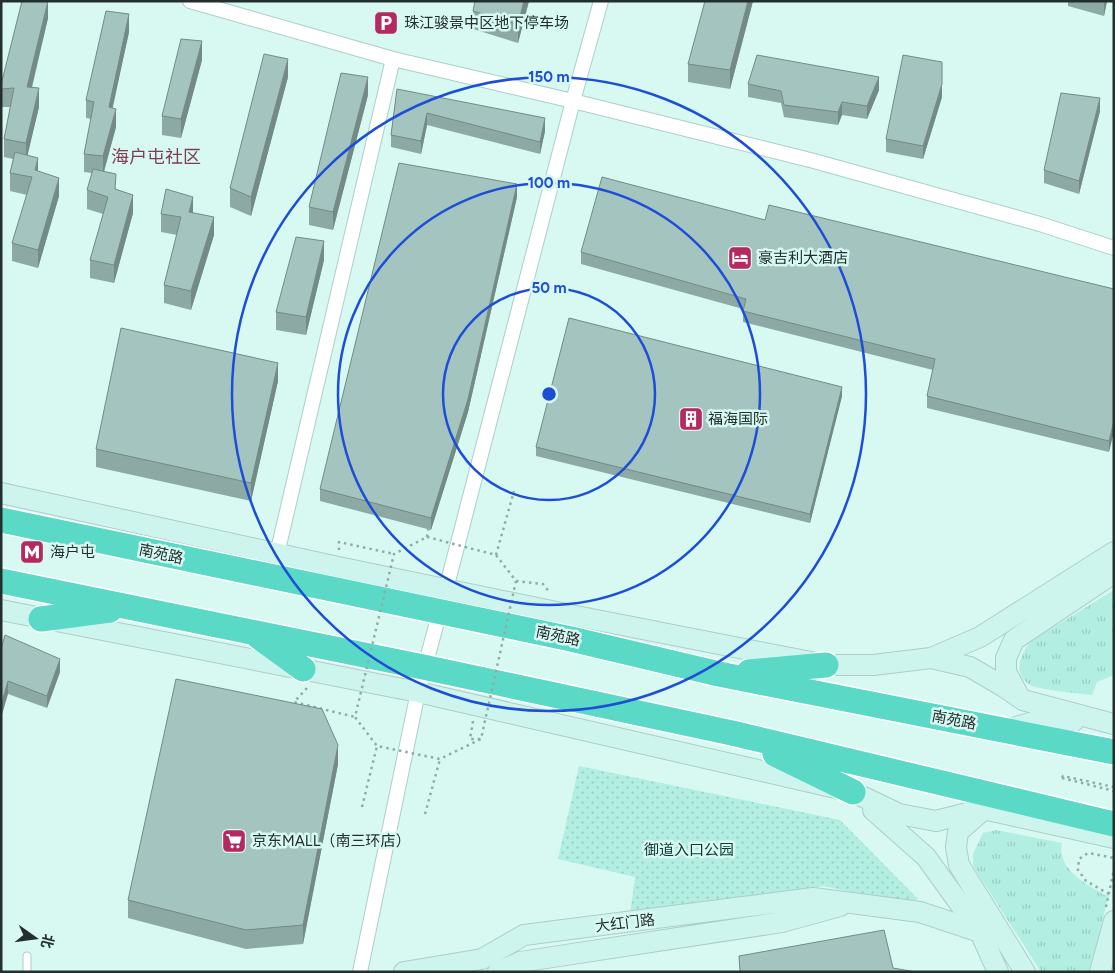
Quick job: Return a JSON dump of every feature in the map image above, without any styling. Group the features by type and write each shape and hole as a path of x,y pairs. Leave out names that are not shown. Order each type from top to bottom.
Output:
{"highway":[{"name":"南苑路","path":"1,520 443,600 571,639 719,674 1114,752"},
{"path":"1,581 424,667 732,733 1078,816 1108,832"},
{"path":"41,619 130,607"},
{"path":"252,632 304,669"},
{"path":"719,674 826,665"},
{"path":"732,733 853,792"}],"street":[{"path":"190,1 393,58 573,100 814,161 1040,224 1114,248"},
{"path":"360,972 424,667 573,100 601,1"},
{"path":"277,554 393,58"},
{"path":"1,493 277,554 443,600 826,665 872,665 931,658 980,637 1114,552"},
{"path":"1020,697 1006,672 1006,658 1014,640 1114,573"},
{"path":"1,610 304,669 476,705 853,792 899,814 936,821 984,809 1108,832"},
{"path":"931,658 970,667 1023,700 1106,723"},
{"path":"1005,730 1034,722 1106,723"},
{"path":"853,792 926,857 980,932 998,972"},
{"path":"984,809 958,832 956,846 959,865 1025,972"},
{"name":"大红门路","path":"404,972 482,959 524,936 813,898 920,912 980,932"},
{"name":"大红门路","path":"498,972 782,922 852,902"},
{"path":"1100,972 1114,921"}],"lane":[{"path":"27,956 27,972"}],"path":[{"path":"496,554 514,491"},
{"path":"427,537 431,518"},
{"path":"339,542 394,554 427,537 496,554 516,581 543,584"},
{"path":"355,717 394,554"},
{"path":"481,739 516,581"},
{"path":"294,702 355,717 377,746 440,759 481,739"},
{"path":"476,705 470,739 481,739"},
{"path":"362,807 377,746"},
{"path":"424,814 440,759"},
{"path":"1113,791 1062,778 1063,776 1114,787"},
{"path":"1109,894 1086,881 1078,870 1079,859 1088,853 1114,858"},
{"path":"1112,874 1114,869"}],"green space":[{"path":"1114,590 1114,675 1097,682 1092,695 1041,688 1030,685 1024,680 1020,669 1021,658 1031,641"},
{"name":"御道入口公园","path":"579,766 840,820 918,899 904,904 824,886 629,922 635,877 558,859"},
{"path":"996,830 1062,843 1064,861 1074,875 1105,895 1109,894 1090,972 1041,972 973,866 973,854 983,833"}],"building":[{"path":"22,1 48,1 27,87 39,88 26,143 4,139 14,88 1,89"},
{"path":"475,1 524,1 518,24 473,11"},
{"path":"705,1 748,1 730,70 688,64"},
{"path":"106,11 129,14 109,107 116,109 103,156 84,154 94,102 86,100"},
{"path":"181,39 202,41 181,119 162,116"},
{"path":"264,54 288,59 251,197 230,188"},
{"path":"757,55 879,77 867,106 842,102 838,112 784,105 781,91 748,84"},
{"path":"903,55 942,62 942,84 923,146 886,139"},
{"path":"341,73 368,77 333,212 309,207"},
{"path":"397,89 545,118 540,142 427,113 421,141 391,135"},
{"path":"1061,93 1100,98 1079,181 1044,170"},
{"path":"15,152 38,158 35,170 59,178 38,250 12,243 32,177 10,173"},
{"path":"399,163 517,184 468,399 431,518 320,489"},
{"path":"93,169 116,174 115,189 133,195 114,265 90,260 108,197 87,190"},
{"path":"602,177 765,220 769,205 1114,289 1114,421 1109,441 927,396 935,359 743,311 746,299 581,252"},
{"path":"166,189 193,197 189,212 214,217 191,291 164,285 181,217 161,214"},
{"path":"296,237 324,241 306,317 276,312"},
{"name":"福海国际","path":"569,318 842,387 810,514 536,447"},
{"path":"121,328 278,363 251,483 96,449"},
{"path":"5,635 60,659 47,696 8,681 1,705 1,649"},
{"name":"京东MALL（南三环店）","path":"176,679 322,709 338,745 303,925 246,930 128,900"},
{"path":"884,930 893,968 916,972 740,972 739,956"}],"place":[{"name":"珠江骏景中区地下停车场","path":"386,23"},
{"name":"豪吉利大酒店","path":"740,258"},
{"name":"福海国际","path":"691,419"},
{"name":"海户屯","path":"32,552"},
{"name":"京东MALL（南三环店）","path":"234,841"}],"district":[{"name":"海户屯社区","path":"156,157"}]}
